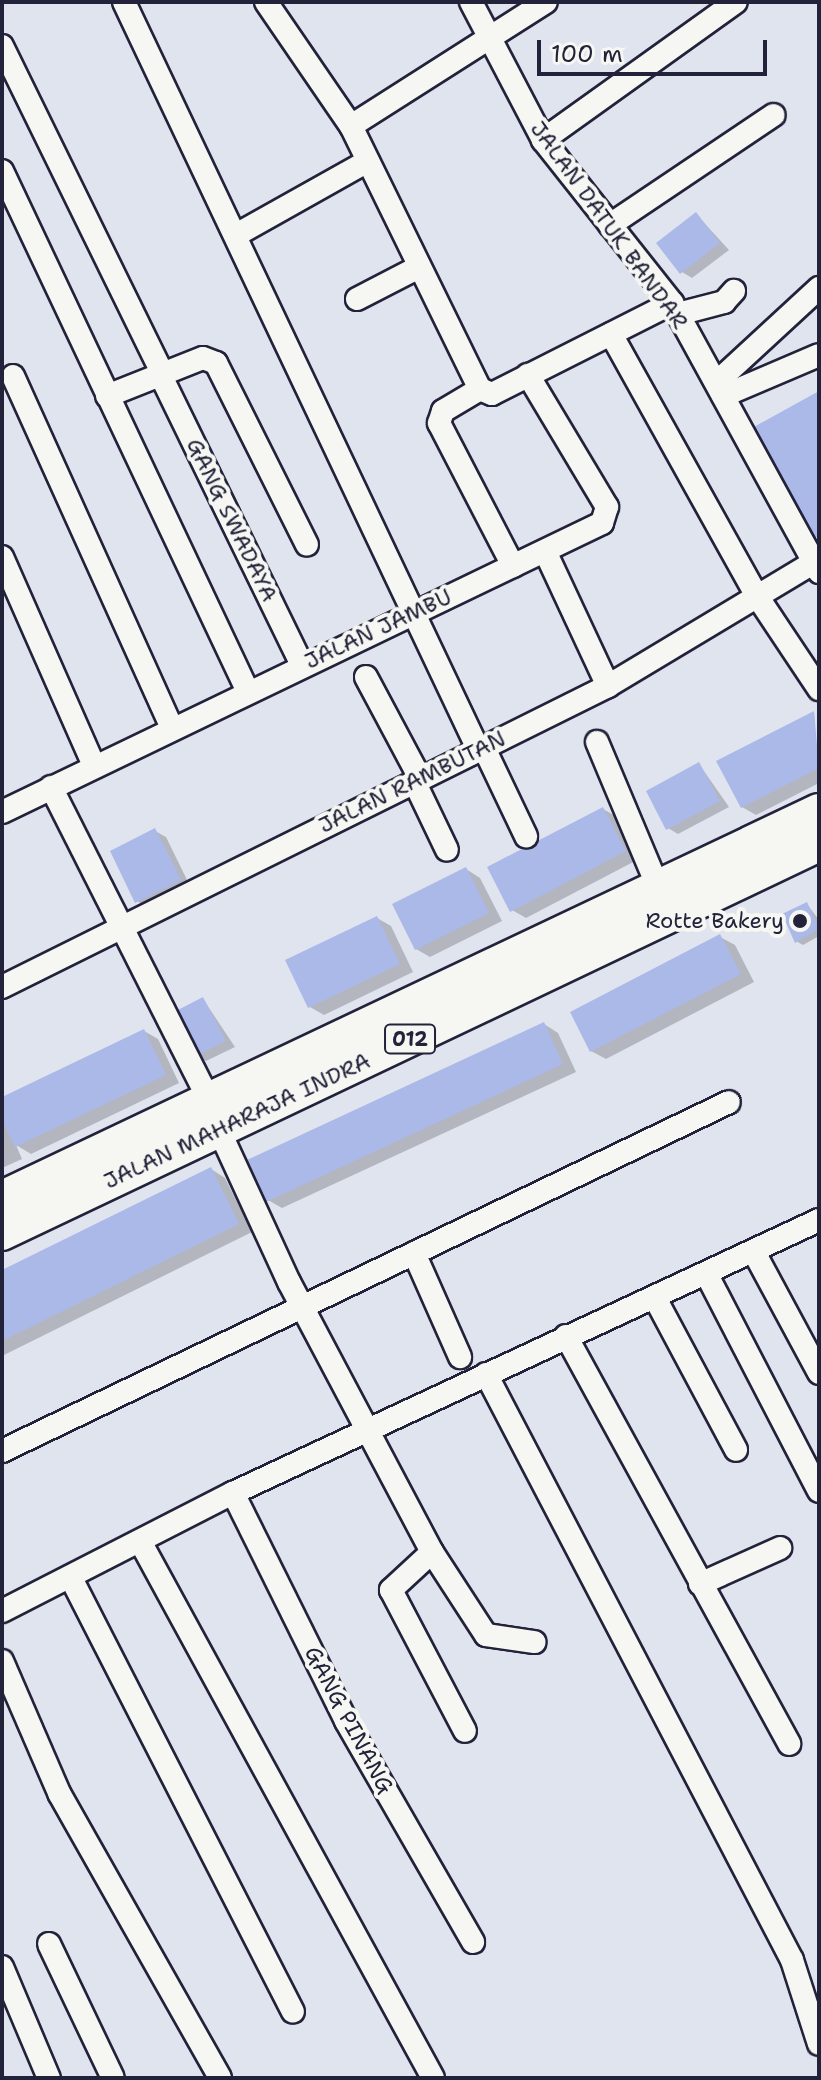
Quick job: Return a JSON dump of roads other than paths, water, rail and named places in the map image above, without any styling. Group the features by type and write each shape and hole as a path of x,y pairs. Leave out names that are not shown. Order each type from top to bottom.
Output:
{"highway":[{"name":"JALAN MAHARAJA INDRA","path":"608,926 658,887 819,811"},
{"name":"JALAN MAHARAJA INDRA","path":"2,1233 214,1114 608,926 819,844"},
{"name":"JALAN MAHARAJA INDRA","path":"2,1198 214,1114"}],"street":[{"path":"124,2 413,613 526,836"},
{"name":"JALAN DATUK BANDAR","path":"471,2 543,140 675,309 816,568"},
{"path":"351,126 491,41 546,2"},
{"path":"543,140 736,2"},
{"path":"261,6 351,126 480,389 492,394 611,334 675,309 724,302 734,291"},
{"name":"GANG SWADAYA","path":"2,46 302,665"},
{"path":"610,225 774,115"},
{"path":"236,235 368,161"},
{"path":"2,171 107,396 190,556 248,692"},
{"path":"357,299 419,267"},
{"path":"720,389 819,288"},
{"path":"611,334 757,596 819,689"},
{"path":"720,389 819,355"},
{"path":"107,396 203,358 216,363 307,545"},
{"name":"JALAN JAMBU","path":"2,812 602,523 607,507 528,375"},
{"path":"13,376 172,728"},
{"path":"480,389 443,411 439,423 513,566"},
{"path":"545,551 608,686"},
{"path":"2,557 94,766"},
{"name":"JALAN RAMBUTAN","path":"2,987 608,686 757,596 816,568"},
{"path":"366,677 417,780 447,850"},
{"path":"597,742 658,887"},
{"path":"51,787 214,1114 303,1309 372,1429 432,1552 486,1635 534,1642"},
{"path":"2,1451 729,1102"},
{"path":"2,1611 141,1543 233,1493 566,1336 755,1254 819,1220"},
{"path":"414,1253 460,1357"},
{"path":"755,1254 819,1373"},
{"path":"707,1275 819,1491"},
{"path":"655,1298 736,1450"},
{"path":"566,1336 789,1744"},
{"path":"486,1374 792,1960 819,2044"},
{"name":"GANG PINANG","path":"233,1493 346,1721 473,1942"},
{"path":"141,1543 433,2078"},
{"path":"700,1584 780,1548"},
{"path":"432,1552 391,1590 465,1731"},
{"path":"71,1578 293,2012"},
{"path":"2,1661 59,1793 220,2078"},
{"path":"49,1944 113,2078"},
{"path":"2,1967 49,2078"}],"place":[{"name":"Rotte Bakery","path":"800,921"}]}
